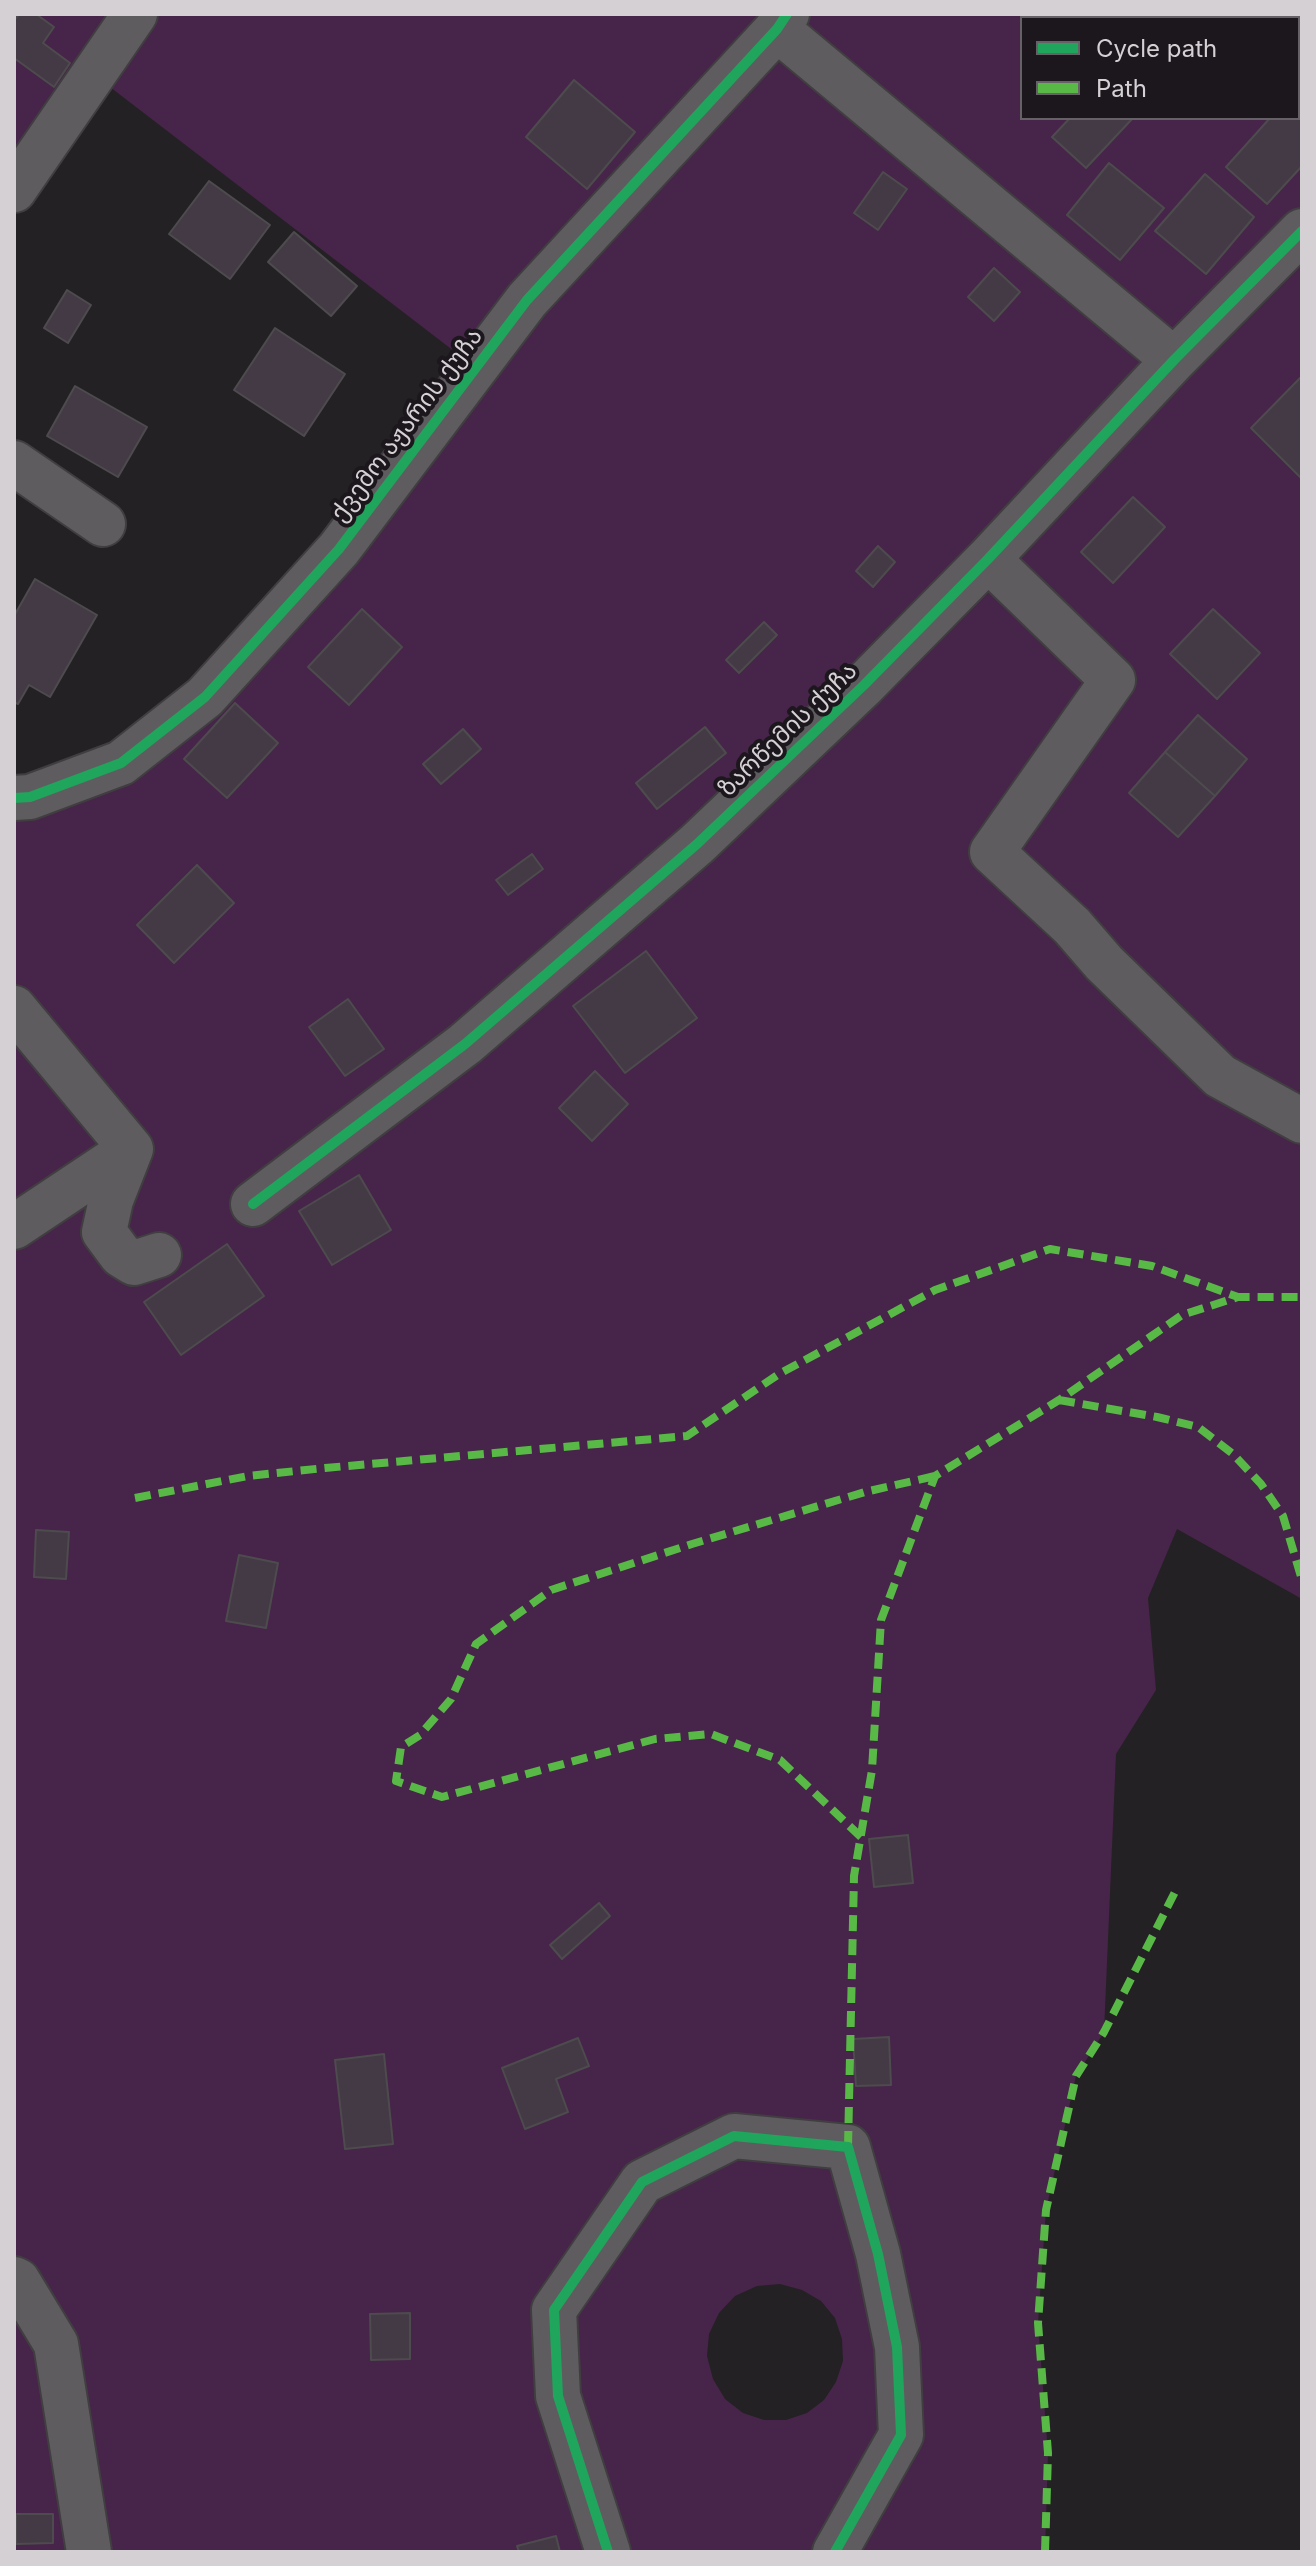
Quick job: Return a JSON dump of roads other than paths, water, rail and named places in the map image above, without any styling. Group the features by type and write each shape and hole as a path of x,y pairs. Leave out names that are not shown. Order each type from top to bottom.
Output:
{"street":[{"path":"14,190 135,14"},
{"path":"782,21 1174,360"},
{"name":"ქვემო აჟარის ქუჩა","path":"14,798 30,797 121,763 205,697 339,549 527,300 782,21"},
{"name":"ზარწემის ქუჩა","path":"253,1204 465,1044 697,844 864,685 988,559 1174,360 1302,231"},
{"path":"14,463 103,524"},
{"path":"988,559 1113,680 992,852 1072,926 1104,963 1220,1076 1302,1121"},
{"path":"14,1008 131,1149"},
{"path":"14,1227 131,1149"},
{"path":"131,1149 111,1200 104,1232 121,1255 134,1263 159,1255"},
{"path":"608,2552 558,2396 554,2310 642,2182 734,2136 848,2147 878,2254 897,2347 901,2435 835,2552"},
{"path":"14,2279 56,2344 89,2552"}]}
